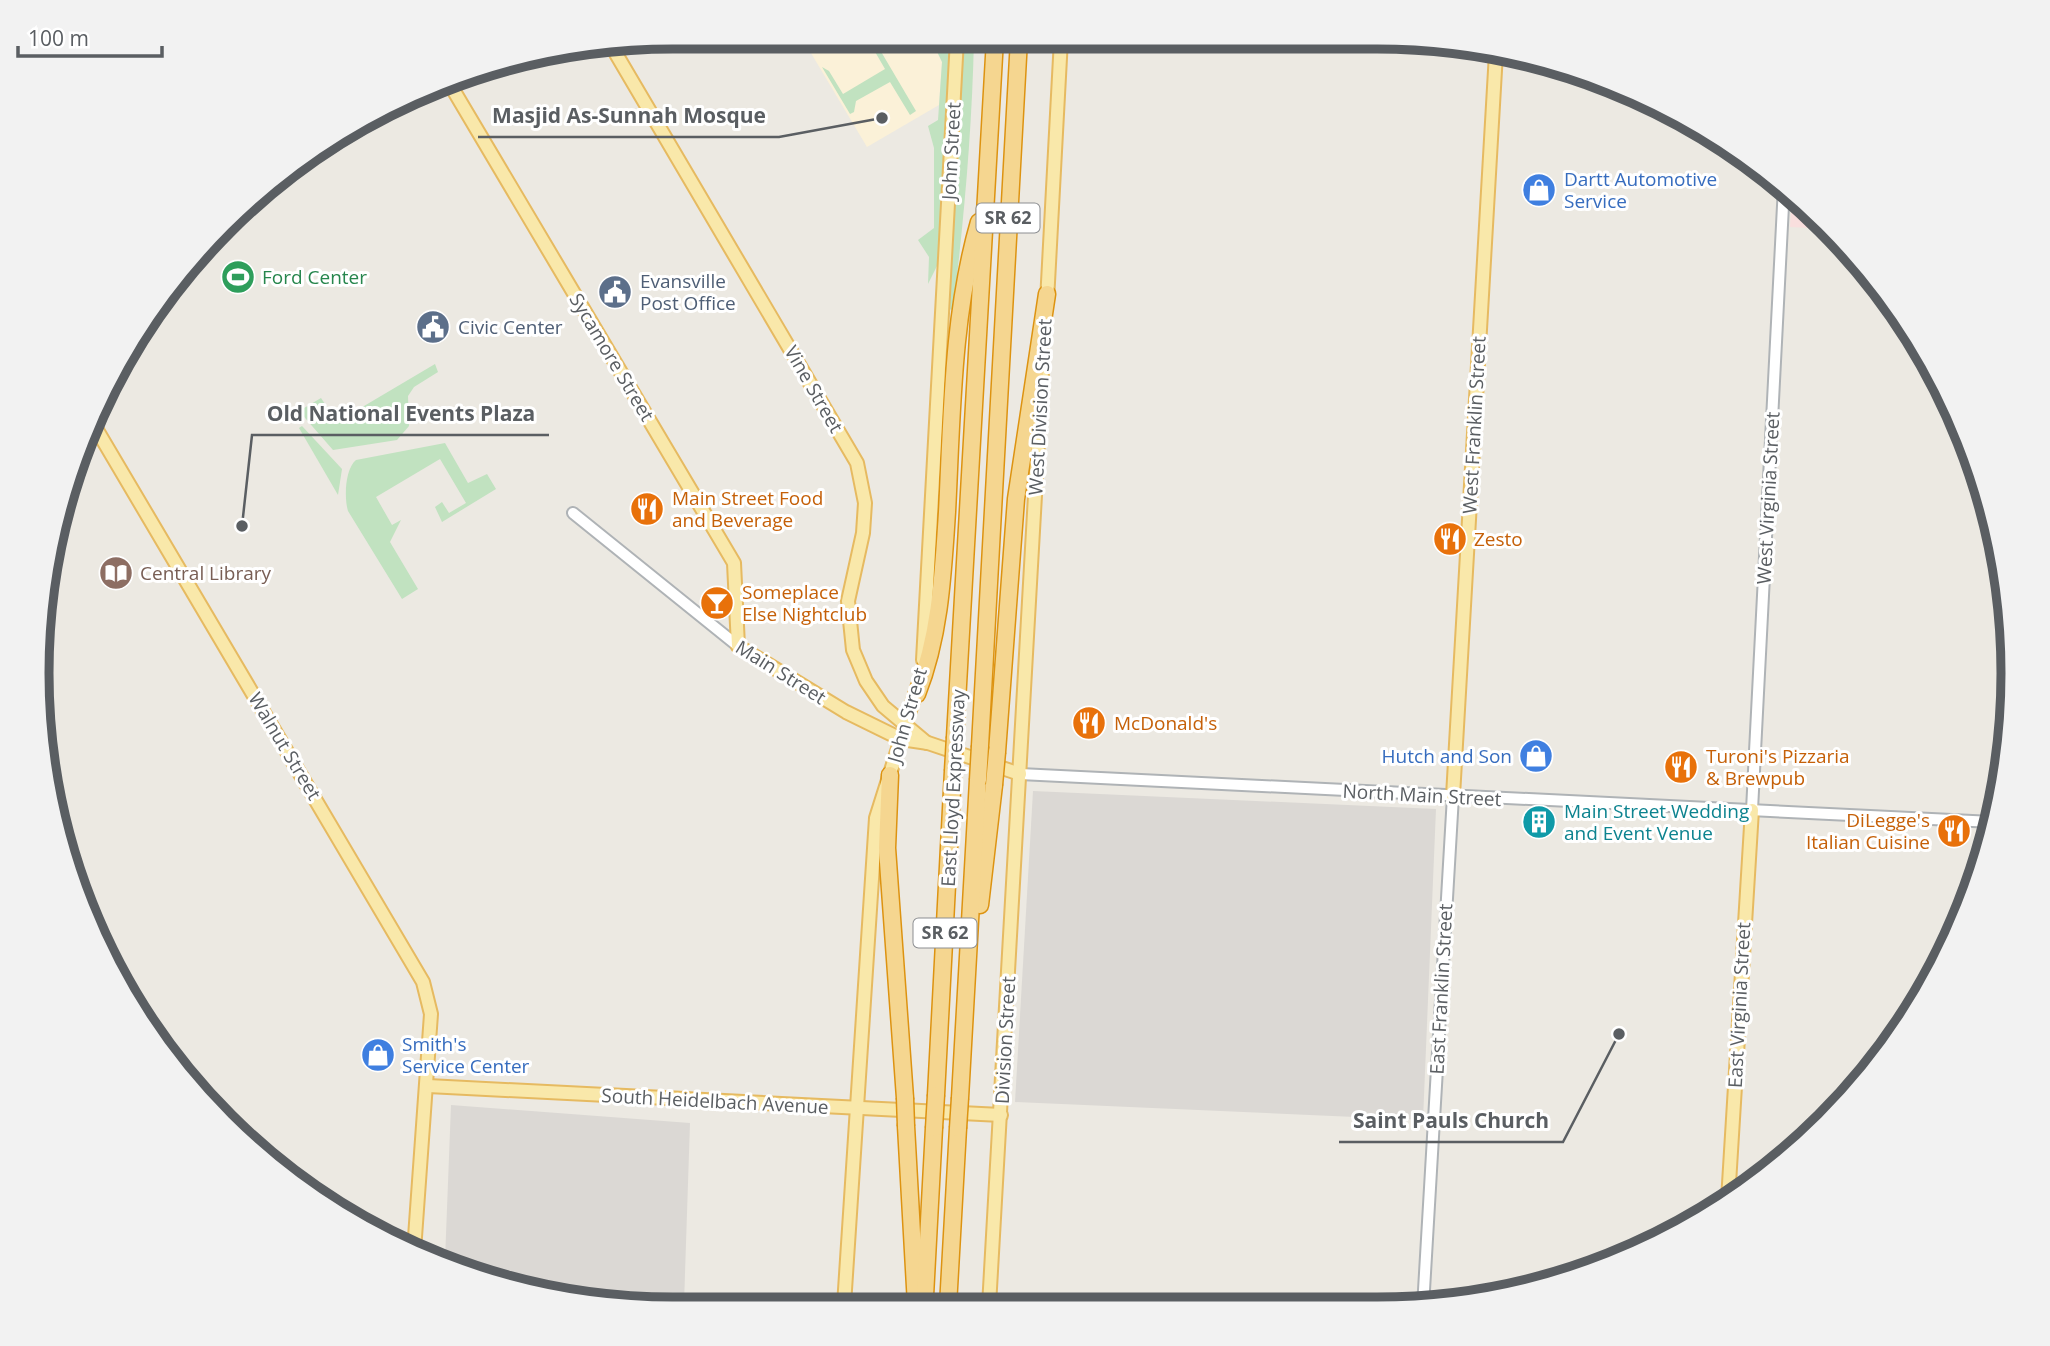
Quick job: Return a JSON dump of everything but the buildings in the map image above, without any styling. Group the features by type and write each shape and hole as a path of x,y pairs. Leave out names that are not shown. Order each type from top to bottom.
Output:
{"highway":[{"name":"SR 62","path":"986,197 994,49"},
{"name":"East Lloyd Expressway","path":"949,1297 1018,49"},
{"path":"917,694 931,658 939,607 958,341 966,273 986,197"},
{"name":"East Lloyd Expressway","path":"925,1297 986,197"},
{"path":"968,976 984,883 994,785 1016,499 1047,294"},
{"path":"890,775 887,848 916,1297"}],"main road":[{"name":"John Street","path":"844,1297 876,818 917,694 923,655 956,49"},
{"name":"West Division Street","path":"1020,774 1059,49"},
{"name":"Vine Street","path":"614,52 857,463 865,503 864,525 848,601 849,635 859,666 872,691 889,712 928,744"},
{"name":"West Franklin Street","path":"1453,796 1496,60"},
{"name":"Sycamore Street","path":"453,89 731,556 734,563 738,646"},
{"name":"Walnut Street","path":"97,431 423,982 431,1014 428,1086 415,1241"},
{"name":"Main Street","path":"738,646 846,712 901,739 928,744 1020,774"},
{"name":"Division Street","path":"990,1297 1020,774"},
{"name":"East Virginia Street","path":"1729,1189 1752,810"},
{"name":"South Heidelbach Avenue","path":"428,1086 1001,1115"}],"street":[{"name":"West Virginia Street","path":"1752,810 1783,200"},
{"name":"Main Street","path":"573,513 738,646"},
{"name":"North Main Street","path":"1020,774 1983,822"},
{"name":"East Franklin Street","path":"1424,1295 1453,796"}],"shaded area":[{"path":"809,49 936,49 942,62 939,105 867,147"},
{"path":"1791,207 1814,228 1790,227"},
{"path":"1033,791 1436,809 1423,1120 1015,1102"},
{"path":"451,1105 690,1123 684,1297 632,1296 551,1285 511,1276 445,1254"}],"green space":[{"path":"873,49 879,49 916,111 910,115 890,82 856,101 854,112 850,114 822,67 829,71 843,94 885,69"},
{"path":"936,49 950,49 939,262 928,284 929,257 918,240 934,228 934,148 928,126 938,120 942,62"},
{"path":"962,49 974,49 961,242 953,310 948,309"},
{"path":"435,364 438,372 414,387 408,396 409,426 397,440 333,450 299,411 321,398 337,422"},
{"path":"302,426 342,469 338,495 299,428"},
{"path":"445,443 468,483 487,474 496,489 442,522 435,507 442,502 449,513 466,503 440,459 376,497 392,525 401,520 390,542 418,589 402,599 348,511 348,477 356,460"}],"place":[{"name":"Masjid As-Sunnah Mosque","path":"882,118"},
{"name":"Dartt Automotive Service","path":"1539,190"},
{"name":"Ford Center","path":"238,277"},
{"name":"Evansville Post Office","path":"615,292"},
{"name":"Civic Center","path":"433,327"},
{"name":"Main Street Food and Beverage","path":"647,509"},
{"name":"Old National Events Plaza","path":"242,526"},
{"name":"Zesto","path":"1450,539"},
{"name":"Central Library","path":"116,573"},
{"name":"Someplace Else Nightclub","path":"717,603"},
{"name":"McDonald's","path":"1089,723"},
{"name":"Hutch and Son","path":"1536,756"},
{"name":"Turoni's Pizzaria & Brewpub","path":"1681,767"},
{"name":"Main Street Wedding and Event Venue","path":"1539,822"},
{"name":"DiLegge's Italian Cuisine","path":"1954,831"},
{"name":"Saint Pauls Church","path":"1619,1034"},
{"name":"Smith's Service Center","path":"378,1055"}]}
